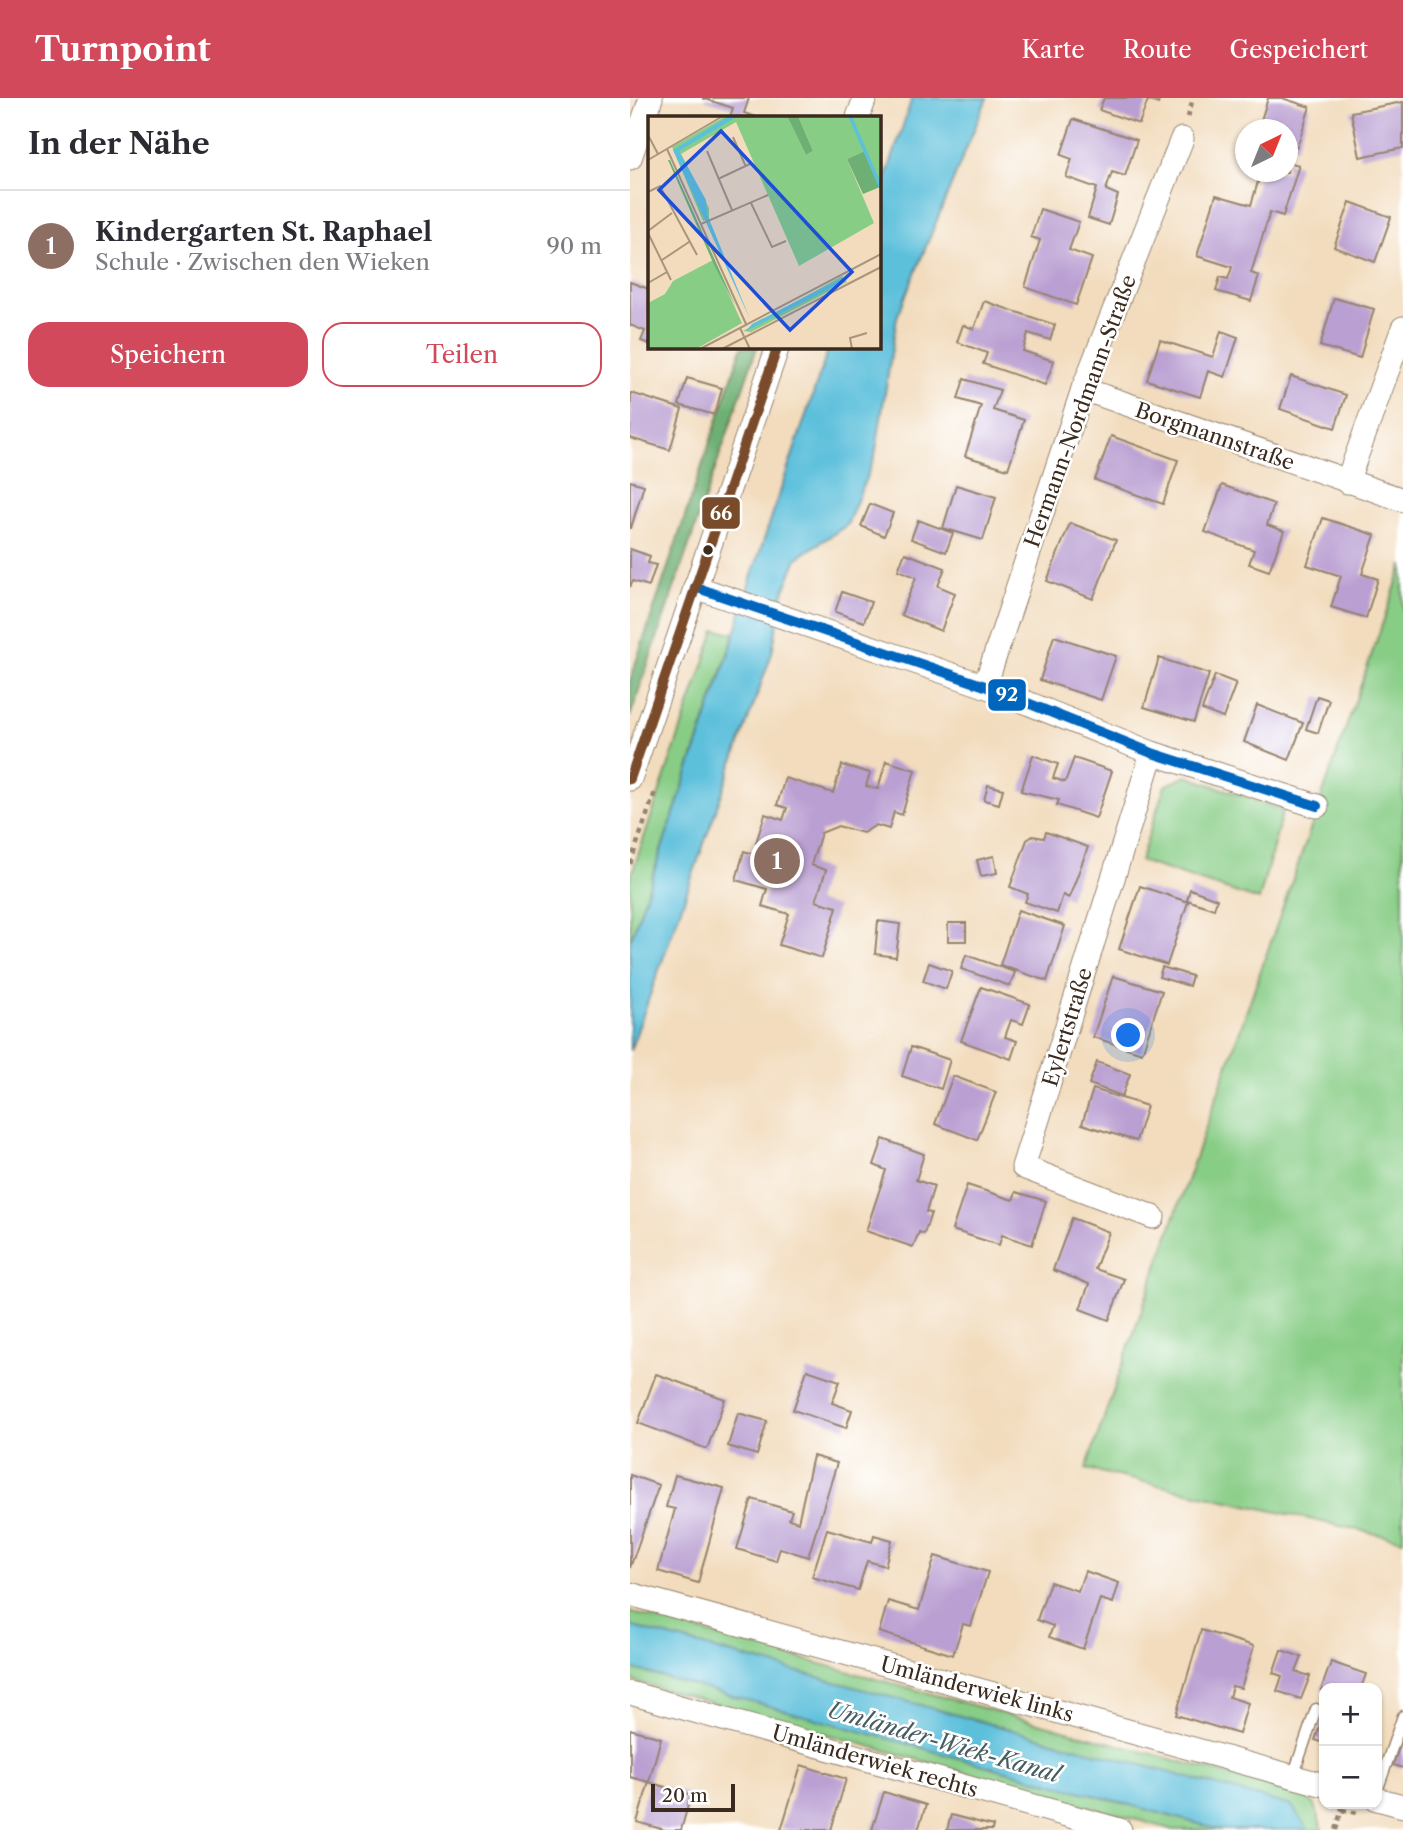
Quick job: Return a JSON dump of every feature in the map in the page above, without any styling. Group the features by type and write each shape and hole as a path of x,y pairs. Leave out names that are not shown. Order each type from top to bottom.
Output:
{"street":[{"path":"630,158 651,98"},
{"path":"858,116 865,98"},
{"name":"Hermann-Nordmann-Straße","path":"985,686 1083,389 1182,139"},
{"path":"1347,482 1403,328"},
{"path":"630,779 777,348"},
{"name":"Borgmannstraße","path":"1083,389 1403,500"},
{"path":"695,587 985,686 1152,754 1317,806"},
{"name":"Eylertstraße","path":"1152,754 1023,1167 1153,1217"},
{"name":"Umländerwiek links","path":"630,1594 1319,1784"},
{"name":"Umländerwiek rechts","path":"630,1693 1120,1830"},
{"path":"1382,1800 1403,1806"}],"lane":[{"path":"1293,1776 1316,1709"},
{"path":"1382,1777 1403,1716"}],"path":[{"path":"1336,1830 1342,1809"}],"green space":[{"path":"742,348 757,348 630,717 630,680"},
{"path":"1403,565 1403,1540 1086,1469"},
{"path":"715,630 735,633 630,942 630,879"},
{"path":"1186,776 1283,810 1259,900 1140,861 1165,786"},
{"path":"630,1612 1303,1795 1315,1805 1322,1830 1174,1830 630,1680"}],"water":[{"path":"912,98 987,98 897,317 875,456 847,525 797,558 782,596 772,653 630,1051 630,942 732,644 751,578 829,348 880,348 880,196"},
{"name":"Umländer-Wiek-Kanal","path":"630,1626 1292,1806 1308,1830 1221,1830 630,1668"}],"building":[{"path":"702,98 749,98 744,113 753,116 730,116 733,108"},
{"path":"1104,98 1160,98 1158,104 1148,100 1139,124 1099,110"},
{"path":"1268,98 1282,98 1310,107 1298,144 1298,119 1261,119"},
{"path":"1403,102 1403,148 1360,157 1351,112"},
{"path":"1073,119 1137,140 1125,176 1112,172 1106,190 1118,195 1109,225 1088,218 1097,188 1066,177 1072,159 1061,155"},
{"path":"1258,182 1294,182 1283,216 1270,212 1251,273 1259,276 1251,301 1216,291 1220,277 1228,279 1232,267 1197,256 1216,195 1251,205"},
{"path":"1350,202 1391,217 1375,262 1334,247"},
{"path":"1040,209 1079,222 1069,250 1092,258 1076,305 1025,287 1040,240 1031,237"},
{"path":"630,282 648,289 648,344 641,341 645,331 630,325"},
{"path":"1334,298 1374,309 1360,358 1320,346"},
{"path":"984,301 1055,325 1050,340 1028,333 1023,351 1054,361 1045,385 983,364 987,353 957,342 963,325 974,329"},
{"path":"1221,331 1238,337 1225,377 1208,371 1200,397 1147,380 1160,340 1213,357"},
{"path":"1291,376 1346,395 1335,428 1280,409"},
{"path":"687,378 722,388 715,415 679,405"},
{"path":"964,379 1000,390 993,410 1024,420 1008,469 965,456 981,406 958,399"},
{"path":"631,393 682,409 670,450 630,438"},
{"path":"1111,436 1178,460 1163,504 1095,480"},
{"path":"630,481 644,485 631,528 630,528"},
{"path":"956,485 996,497 983,540 943,528"},
{"path":"1222,485 1274,504 1267,525 1284,531 1269,571 1249,564 1254,550 1205,532"},
{"path":"870,504 893,513 884,536 861,526"},
{"path":"1323,518 1375,535 1362,574 1378,579 1366,618 1331,607 1341,576 1307,565"},
{"path":"918,520 953,533 946,552 911,539"},
{"path":"1070,523 1116,540 1093,599 1047,581"},
{"path":"630,549 650,556 648,563 656,565 649,586 633,581 630,587"},
{"path":"905,553 945,568 938,586 955,593 941,631 901,615 916,577 898,570"},
{"path":"842,592 871,602 864,622 835,612"},
{"path":"1054,636 1116,656 1101,700 1040,680"},
{"path":"1159,658 1209,674 1194,722 1144,707"},
{"path":"1215,675 1236,683 1223,718 1202,710"},
{"path":"1317,696 1329,700 1318,733 1306,729"},
{"path":"1257,705 1303,723 1289,760 1244,742"},
{"path":"1033,755 1058,764 1053,778 1065,782 1074,758 1112,771 1096,818 1057,805 1059,800 1021,791"},
{"path":"886,761 915,770 902,815 894,812 889,829 876,825 863,833 838,826 821,833 811,865 826,870 816,901 837,907 822,958 779,945 789,914 762,906 767,889 736,880 744,851 764,857 768,846 756,843 765,814 783,820 787,808 777,805 785,778 833,793 842,765 870,773 866,786 878,789"},
{"path":"988,785 1003,789 999,804 984,800"},
{"path":"1046,832 1088,847 1069,898 1063,895 1057,913 1025,902 1028,894 1010,887 1027,840 1033,836 1044,838"},
{"path":"994,856 997,873 981,876 977,860"},
{"path":"1140,886 1188,902 1167,965 1119,949"},
{"path":"1190,889 1217,899 1214,909 1187,900"},
{"path":"1018,910 1065,926 1047,981 1000,965"},
{"path":"878,921 900,924 896,957 875,954"},
{"path":"948,923 966,923 966,941 948,941"},
{"path":"966,955 1015,972 1010,986 961,969"},
{"path":"929,963 952,971 946,989 923,981"},
{"path":"1162,967 1192,976 1189,986 1159,977"},
{"path":"1113,976 1162,991 1142,1053 1093,1037"},
{"path":"981,987 1030,1004 1023,1024 1011,1020 1005,1037 1017,1041 1011,1059 961,1041"},
{"path":"911,1047 950,1060 941,1089 902,1076"},
{"path":"1097,1062 1130,1074 1122,1096 1089,1084"},
{"path":"953,1076 996,1092 977,1140 935,1124"},
{"path":"1093,1089 1147,1106 1136,1141 1082,1124"},
{"path":"883,1139 924,1154 916,1180 934,1186 926,1212 931,1213 924,1234 919,1232 913,1247 866,1231 886,1170 874,1165"},
{"path":"967,1185 1013,1200 1016,1192 1046,1201 1032,1245 1002,1235 999,1245 952,1230"},
{"path":"1072,1218 1109,1232 1095,1269 1124,1279 1109,1320 1080,1309 1089,1284 1053,1270"},
{"path":"807,1370 840,1381 832,1403 852,1410 846,1428 793,1410"},
{"path":"656,1374 725,1399 707,1449 638,1423"},
{"path":"738,1413 767,1421 757,1455 728,1446"},
{"path":"813,1456 837,1463 808,1557 780,1548 776,1561 737,1549 752,1499 792,1511 789,1519 798,1522"},
{"path":"630,1475 659,1485 630,1568"},
{"path":"675,1475 724,1488 698,1583 658,1571 675,1509 666,1507"},
{"path":"827,1529 872,1542 874,1535 892,1540 885,1566 867,1561 858,1590 812,1577"},
{"path":"935,1556 988,1572 971,1626 963,1624 953,1655 879,1632 888,1601 919,1610"},
{"path":"1085,1571 1119,1583 1113,1603 1100,1599 1083,1649 1049,1637 1053,1626 1037,1620 1050,1582 1078,1591"},
{"path":"1201,1630 1254,1646 1241,1688 1232,1686 1229,1697 1248,1703 1239,1734 1176,1715"},
{"path":"1281,1650 1302,1657 1296,1672 1310,1676 1301,1699 1277,1691 1282,1676 1273,1673"},
{"path":"1331,1662 1366,1674 1363,1683 1324,1683"},
{"path":"630,1729 661,1738 649,1782 630,1777"},
{"path":"1403,1736 1403,1768 1393,1765"},
{"path":"801,1765 846,1779 831,1830 781,1830"},
{"path":"649,1782 691,1795 681,1830 665,1830 637,1822"},
{"path":"884,1792 926,1805 918,1830 872,1830"},
{"path":"951,1815 993,1826 992,1830 947,1830"}],"transit line":[{"name":"66","path":"630,779 777,348"},
{"name":"92","path":"695,587 985,686 1152,753 1317,806"}],"place":[{"name":"Kindergarten St. Raphael","path":"777,861"}]}
